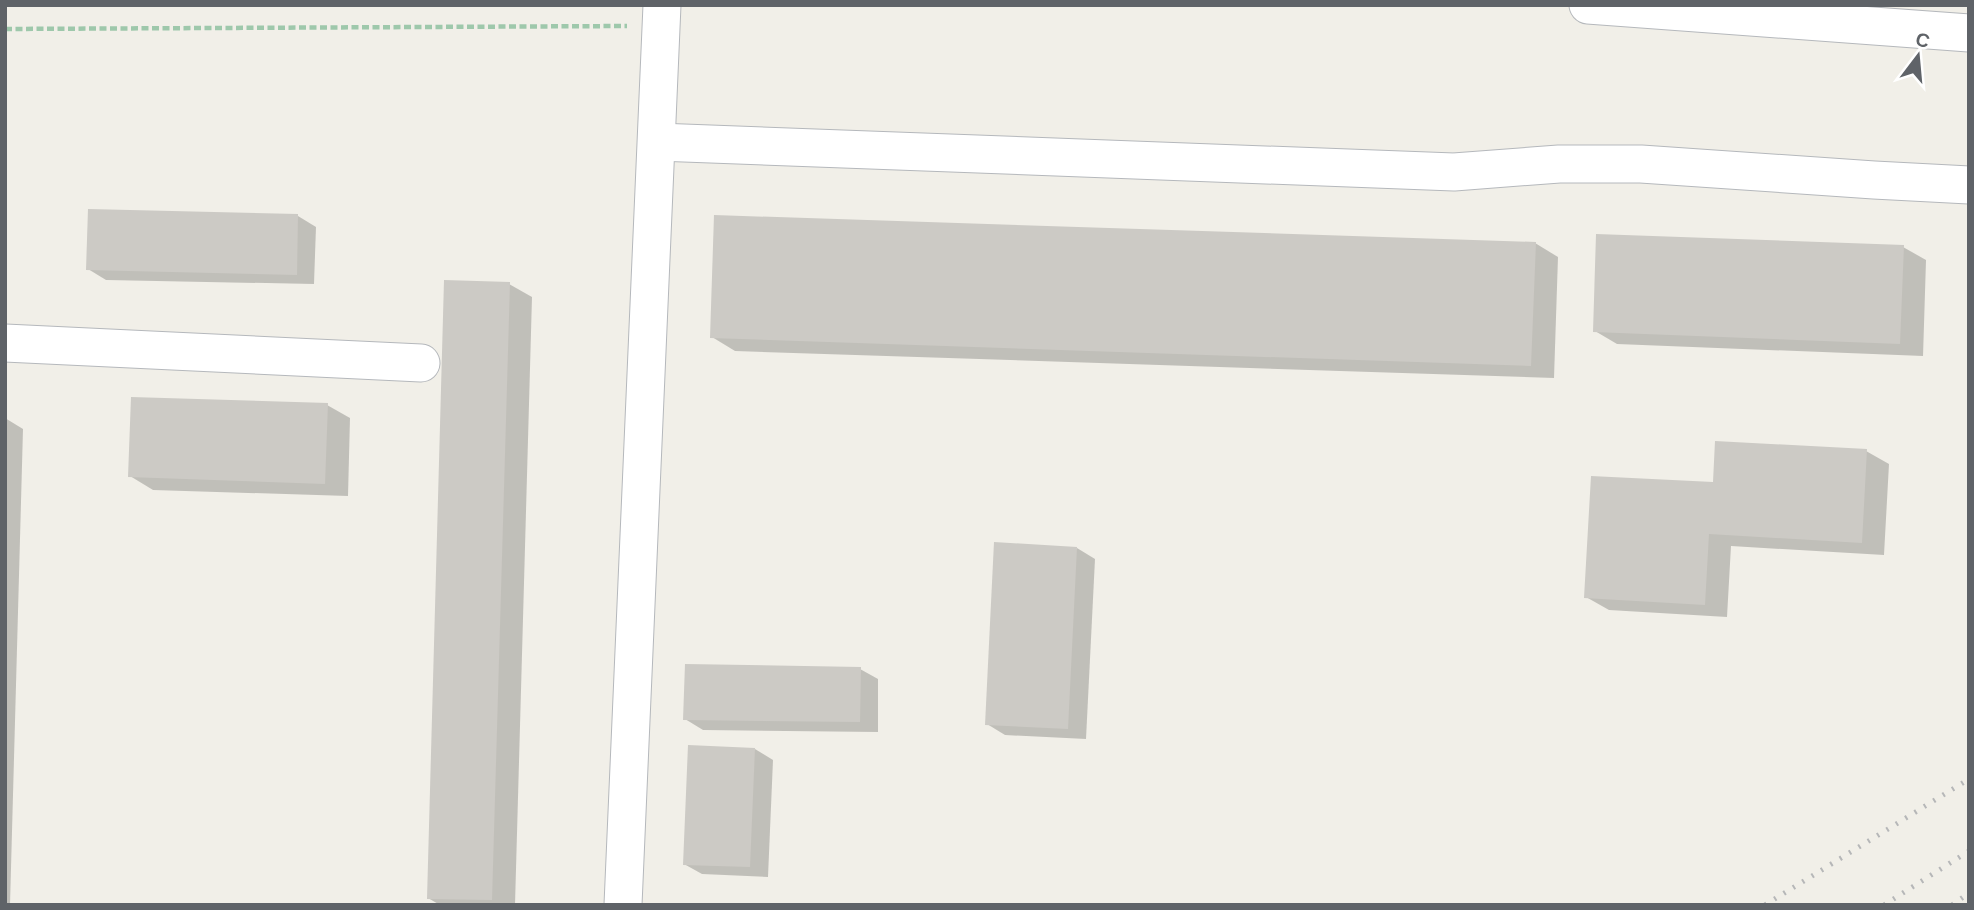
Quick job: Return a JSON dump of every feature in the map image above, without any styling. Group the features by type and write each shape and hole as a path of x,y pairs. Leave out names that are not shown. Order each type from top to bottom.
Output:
{"street":[{"path":"1588,5 1969,33"},
{"path":"622,905 661,16"},
{"path":"657,142 1454,172 1559,164 1642,164 1969,184"},
{"path":"5,343 421,363"}],"path":[{"path":"5,29 661,16"}],"building":[{"path":"88,209 298,214 297,275 86,270"},
{"path":"714,215 1536,242 1531,366 710,338"},
{"path":"1596,234 1904,245 1900,344 1593,332"},
{"path":"444,280 510,282 492,900 427,899"},
{"path":"131,397 328,403 325,484 128,477"},
{"path":"1715,441 1867,449 1862,543 1709,534 1705,605 1584,598 1591,476 1713,482"},
{"path":"994,542 1077,547 1068,729 985,725"},
{"path":"685,664 861,667 860,722 683,720"},
{"path":"688,745 755,748 750,867 683,865"}],"railway":[{"path":"1765,905 1969,779"},
{"path":"1884,905 1969,851"},
{"path":"1952,905 1969,893"}]}
